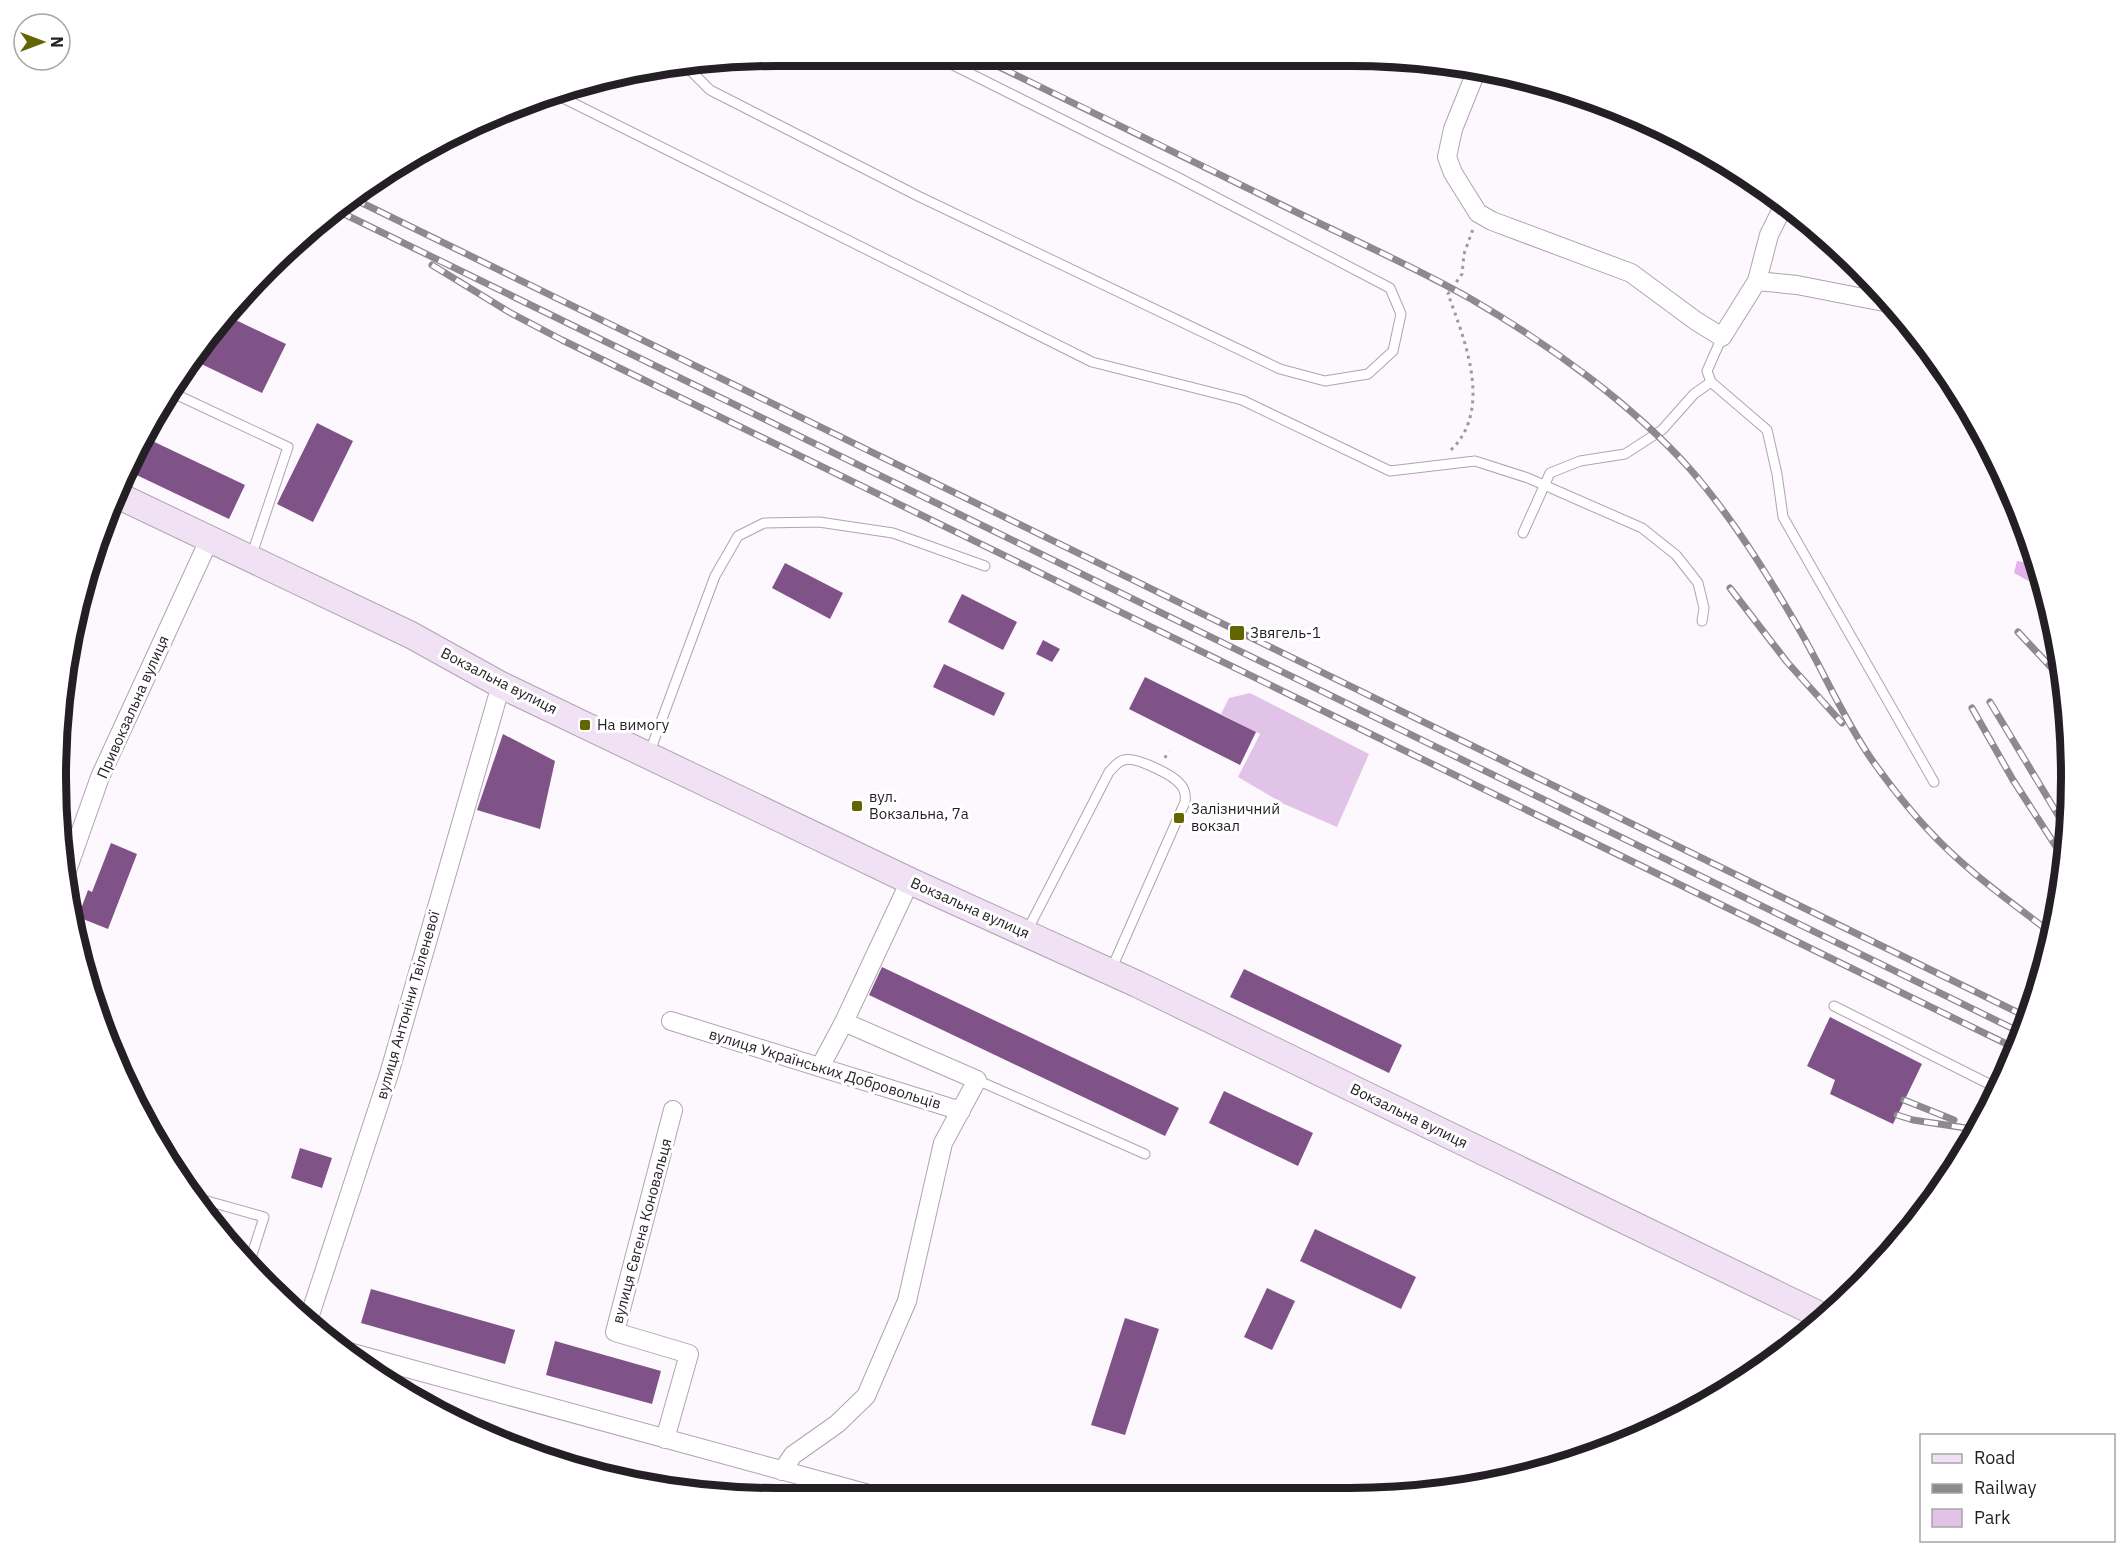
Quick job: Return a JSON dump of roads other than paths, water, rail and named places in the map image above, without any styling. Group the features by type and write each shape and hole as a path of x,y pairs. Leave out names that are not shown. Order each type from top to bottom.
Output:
{"street":[{"path":"1474,77 1454,129 1448,156 1453,173 1478,213 1492,221 1631,273 1696,321 1722,337 1757,281 1769,236 1781,211"},
{"path":"1757,281 1797,285 1878,301"},
{"name":"Вокзальна вулиця","path":"123,498 411,635 501,685 910,881 1110,972 1817,1314"},
{"name":"Привокзальна вулиця","path":"71,859 100,777 210,538"},
{"name":"вулиця Антоніни Твіленевої","path":"310,1314 389,1074 501,685"},
{"path":"820,1067 844,1022 910,881"},
{"name":"вулиця Українських Добровольців","path":"671,1021 961,1111 943,1143 907,1301 866,1396 837,1424 793,1455 782,1471"},
{"path":"844,1022 976,1080 961,1111"},
{"name":"вулиця Євгена Коновальця","path":"665,1439 688,1354 615,1332 673,1110"},
{"path":"366,1357 846,1488"}],"lane":[{"path":"691,71 710,90 908,191 1280,369 1325,381 1368,374 1393,351 1401,314 1390,288 1179,178 955,66"},
{"path":"565,99 1092,362 1242,400 1390,471 1475,461 1528,478 1642,528 1676,555 1698,583 1704,608 1702,621"},
{"path":"1722,337 1707,371 1711,382 1767,430 1777,474 1783,517 1934,782"},
{"path":"1523,533 1550,473 1580,461 1625,454 1662,430 1694,394 1711,382"},
{"path":"178,395 288,447 250,557"},
{"path":"649,756 715,576 738,536 764,523 819,522 893,533 985,566"},
{"path":"1026,933 1109,772 1123,760 1130,759 1149,765 1174,778 1182,786 1186,794 1185,802 1110,972"},
{"path":"1834,1006 1991,1085"},
{"path":"976,1080 1145,1154"},
{"path":"206,1201 264,1217 252,1256"}],"railway":[{"path":"997,66 1449,287 1529,335 1615,398 1642,421 1690,469 1735,526 1799,629 1843,711 1880,772 1935,837 1958,859 2044,928"},
{"path":"360,202 2020,1014"},
{"path":"343,214 2014,1029"},
{"path":"432,265 509,312 562,340 2009,1045"},
{"path":"1730,588 1787,662 1842,723"},
{"path":"2018,632 2052,669"},
{"path":"1990,702 2059,817"},
{"path":"1972,708 2013,780 2057,848"},
{"path":"1904,1100 1954,1120"},
{"path":"1897,1115 1913,1120 1968,1128"}],"place":[{"name":"Звягель-1","path":"1237,633"},
{"name":"На вимогу","path":"585,725"},
{"name":"вул. Вокзальна, 7а","path":"857,806"},
{"name":"Залізничний вокзал","path":"1179,818"}]}
